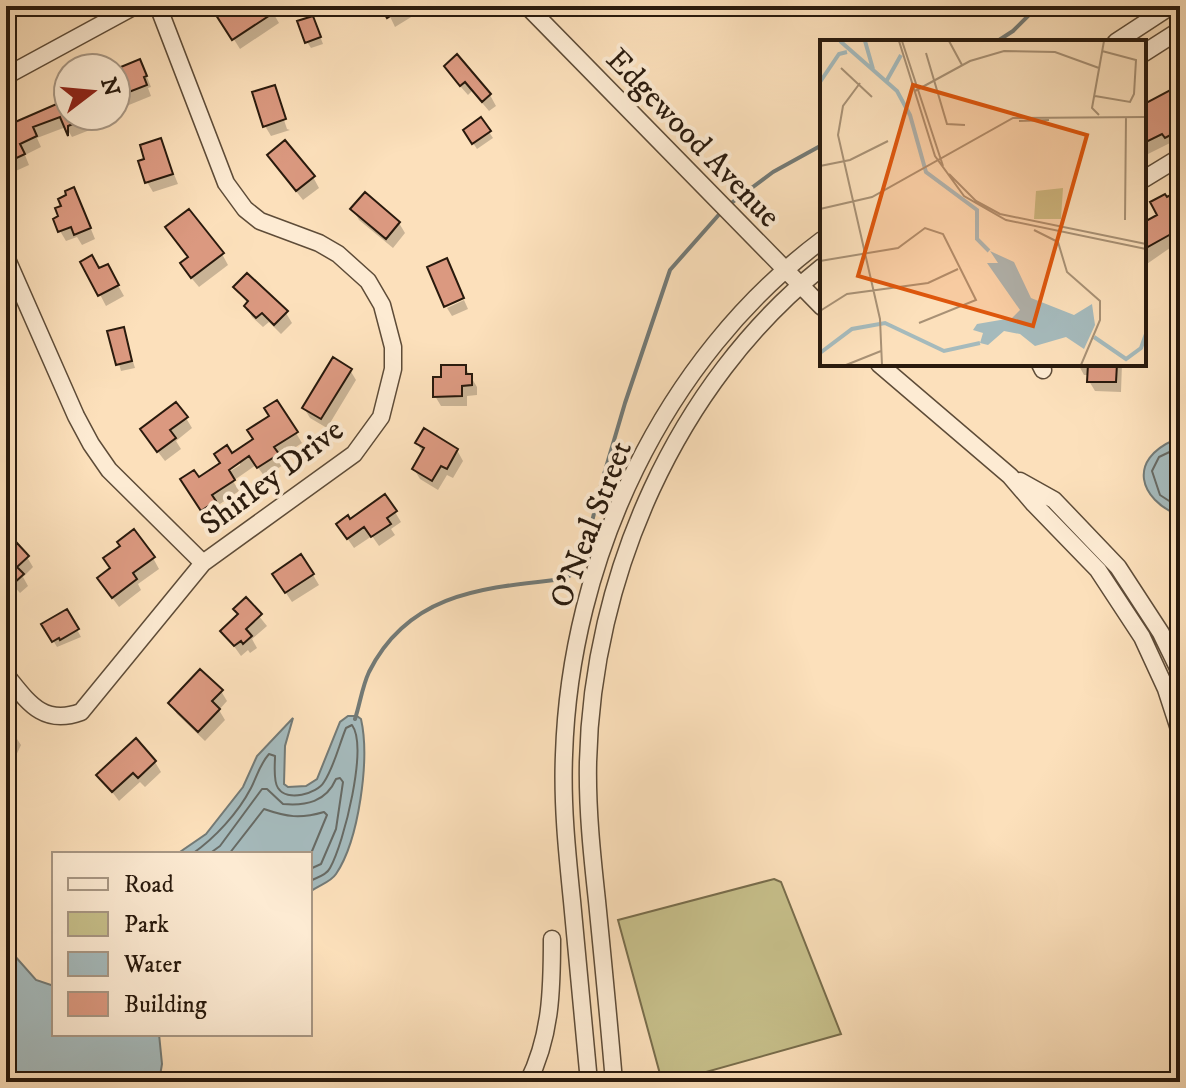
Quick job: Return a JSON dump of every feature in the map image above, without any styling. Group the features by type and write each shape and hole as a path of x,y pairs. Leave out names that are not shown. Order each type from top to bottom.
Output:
{"street":[{"path":"6,76 135,6"},
{"name":"Shirley Drive","path":"6,675 26,700 45,713 56,718 81,712 203,563 354,454 381,417 393,369 393,347 382,305 368,281 352,265 319,243 260,221 245,209 226,183 158,6"},
{"name":"Edgewood Avenue","path":"527,6 820,305"},
{"path":"1119,40 1171,6"},
{"path":"1146,52 1177,37 1155,17"},
{"path":"1146,178 1180,157"},
{"name":"O'Neal Street","path":"589,1082 563,810 566,715 581,620 593,574 632,475 684,386 760,293 820,242"},
{"path":"6,257 91,444 109,470 203,563"},
{"name":"O'Neal Street","path":"614,1082 588,797 590,717 604,635 632,541 695,408 746,339 820,269"},
{"path":"881,366 1010,476 1098,570 1151,655 1180,732"},
{"path":"1010,476 1054,500 1118,567 1180,672"},
{"path":"1151,655 1170,651"},
{"path":"528,1082 540,1059 546,1035 552,999 552,939"}],"green space":[{"path":"774,879 781,882 841,1034 674,1081 660,1074 618,920"}],"water":[{"path":"1180,440 1180,516 1155,500 1144,479 1150,458 1159,448"},
{"path":"348,716 361,719 363,777 351,841 331,880 312,891 312,852 180,852 206,834 243,787 257,756 293,718 285,746 284,784 288,787 306,786 317,779 340,722"},
{"path":"6,946 36,980 52,985 52,1036 159,1036 162,1064 159,1082 6,1082"}],"building":[{"path":"223,6 284,6 232,40 214,12"},
{"path":"380,6 406,6 387,18"},
{"path":"313,16 321,37 305,43 297,21"},
{"path":"457,54 491,94 482,102 465,82 460,86 444,66"},
{"path":"140,59 147,85 132,91 132,62"},
{"path":"275,85 286,119 263,127 252,92"},
{"path":"1176,87 1180,94 1180,112 1174,115 1180,130 1165,138 1162,134 1146,142 1146,103"},
{"path":"52,106 52,120 33,127 37,136 20,144 25,154 6,163 6,126"},
{"path":"481,117 491,131 472,144 463,130"},
{"path":"161,138 173,174 145,183 138,161 144,159 140,145"},
{"path":"285,140 315,176 296,191 267,155"},
{"path":"74,187 91,228 74,235 71,227 58,232 53,219 58,216 55,208 61,206 58,199"},
{"path":"1180,190 1180,229 1146,248 1146,221 1157,215 1150,202 1165,194 1167,197"},
{"path":"365,192 400,222 386,239 350,209"},
{"path":"189,209 224,253 191,278 180,263 188,257 165,227"},
{"path":"92,255 99,268 108,264 119,285 98,296 80,262"},
{"path":"447,258 464,298 444,307 427,267"},
{"path":"247,273 288,311 274,325 262,313 256,318 244,306 248,301 233,287"},
{"path":"124,327 132,361 116,365 107,331"},
{"path":"333,357 352,369 321,419 302,408"},
{"path":"441,365 466,365 466,374 472,374 472,385 462,386 462,396 433,397 433,377 441,377"},
{"path":"1088,366 1117,366 1116,382 1087,382"},
{"path":"277,400 298,432 274,447 279,454 257,468 249,456 229,470 235,480 212,495 216,501 201,511 180,479 194,470 199,477 220,463 214,454 227,445 232,453 253,439 247,430 269,416 264,408"},
{"path":"176,402 188,417 170,430 176,438 157,452 140,429"},
{"path":"424,428 458,449 447,469 441,466 432,481 412,469 424,448 415,443"},
{"path":"385,494 397,511 387,518 391,524 371,537 364,527 347,539 336,524 348,515 350,519"},
{"path":"134,529 155,557 133,573 137,579 112,598 97,578 110,568 103,558 120,546 117,542"},
{"path":"17,543 29,556 17,567 24,574 13,584 6,576 6,553"},
{"path":"301,554 314,574 285,593 272,574"},
{"path":"246,597 262,614 246,629 252,636 243,644 241,641 234,646 220,631 238,614 233,609"},
{"path":"67,609 79,629 52,642 41,624"},
{"path":"200,669 223,690 212,701 220,709 198,732 168,703"},
{"path":"136,738 156,761 138,778 133,773 112,792 96,775"}],"waterway":[{"path":"999,40 1038,6"},
{"path":"730,204 773,172 820,146"},
{"path":"355,719 369,672 386,645 405,625 427,610 477,591 563,579 571,575 587,542 625,403 670,270 723,210"}]}
